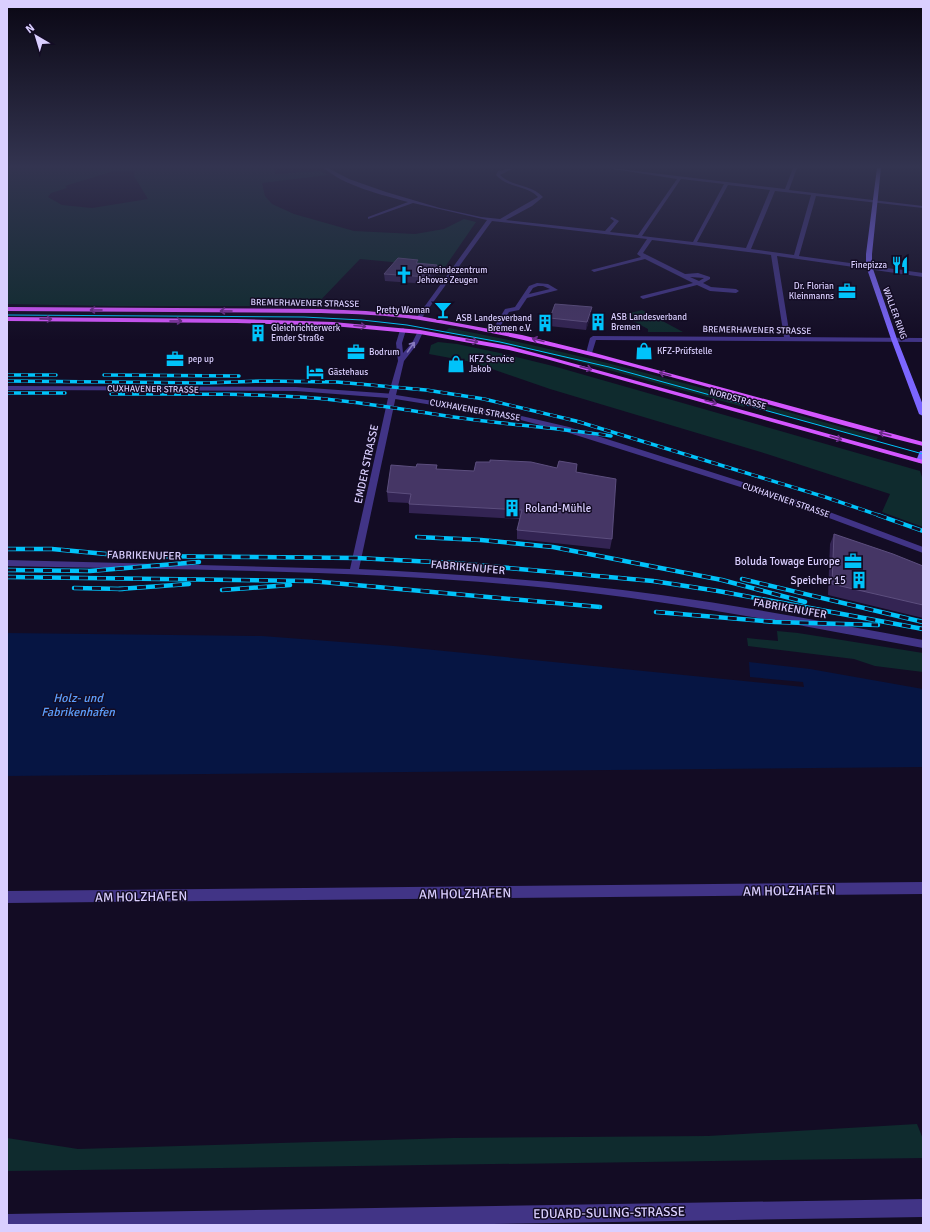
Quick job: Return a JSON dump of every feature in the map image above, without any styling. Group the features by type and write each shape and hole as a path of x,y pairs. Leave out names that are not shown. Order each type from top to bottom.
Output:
{"main road":[{"name":"WALLER RING","path":"873,225 869,266 894,339 923,414"},
{"name":"BREMERHAVENER STRASSE","path":"7,309 321,311 366,313 419,318 495,331 589,353"},
{"path":"403,330 407,325 419,318 422,325 420,332"},
{"name":"BREMERHAVENER STRASSE","path":"7,319 285,322 333,324 420,332 509,348 548,358"},
{"name":"NORDSTRASSE","path":"589,353 923,444"},
{"name":"NORDSTRASSE","path":"548,358 921,462"},
{"path":"921,462 923,453"}],"street":[{"path":"419,318 486,225"},
{"path":"546,225 748,250 869,266 923,275"},
{"path":"606,233 613,225"},
{"path":"639,237 647,225"},
{"path":"694,244 704,225"},
{"path":"748,250 758,225"},
{"path":"796,257 805,225"},
{"path":"651,238 640,254 646,258 710,289 736,291"},
{"path":"774,254 787,339"},
{"path":"594,270 646,258"},
{"path":"643,297 707,280 708,278 698,275 681,274"},
{"path":"495,331 507,310 517,309 525,297"},
{"name":"EMDER STRASSE","path":"354,572 401,361 399,343 403,330"},
{"name":"EMDER STRASSE","path":"401,361 415,343 420,332"},
{"name":"BREMERHAVENER STRASSE","path":"589,353 593,338 923,340"},
{"name":"CUXHAVENER STRASSE","path":"7,388 296,389 392,396 506,415 566,429 781,497 923,550"},
{"name":"FABRIKENUFER","path":"7,563 399,574 622,593 730,610 923,644"},
{"name":"AM HOLZHAFEN","path":"7,897 923,888"},
{"name":"EDUARD-SULING-STRASSE","path":"7,1223 923,1208"}],"green space":[{"path":"7,225 335,225 354,231 415,234 444,229 451,225 474,225 445,267 360,259 315,306 113,306 7,304"},
{"path":"642,310 683,332 648,332 648,329 622,315"},
{"path":"449,328 611,364 718,392 878,437 876,441 746,405 744,407 543,352 445,332"},
{"path":"438,342 457,344 553,366 920,471 923,480 923,527 882,512 890,494 767,454 550,389 472,362 429,354 431,345"},
{"path":"777,631 923,653 923,672 875,666 854,659 748,646 747,638 778,641"},
{"path":"917,1124 923,1139 923,1158 7,1171 7,1138 78,1149 453,1138 708,1136"}],"water":[{"name":"Holz- und Fabrikenhafen","path":"7,633 262,636 394,646 804,687 803,682 750,677 749,662 810,669 923,689 923,767 7,776"}],"building":[{"path":"398,258 418,260 416,263 437,265 428,277 384,274"},
{"path":"555,304 592,307 587,322 550,318"},
{"name":"Roland-Mühle","path":"490,460 531,462 557,468 559,461 577,464 576,472 616,479 612,539 517,530 522,510 409,504 411,494 387,492 391,465 416,467 417,464 437,465 436,469 474,471 476,462 490,462"},
{"path":"834,534 923,566 923,605 832,584"}],"tram line":[{"path":"7,315 304,317 362,320 407,325 500,342 609,367 923,454"}],"railway":[{"path":"7,375 56,375"},
{"path":"104,375 239,376"},
{"path":"7,381 204,383 263,381 337,382 426,390 484,399 576,421 825,497 881,516"},
{"path":"7,393 65,393"},
{"path":"111,394 289,396 314,398 611,436"},
{"path":"878,515 923,531"},
{"path":"417,537 481,540 553,547 722,580 805,602"},
{"path":"7,549 52,549 128,556 357,558 453,563 653,581 718,591 923,629"},
{"path":"7,570 90,571 199,562"},
{"path":"7,577 311,581 600,607"},
{"path":"742,579 923,622"},
{"path":"120,589 189,584"},
{"path":"222,590 290,585"},
{"path":"74,588 120,589"},
{"path":"656,612 775,622 878,625"}],"place":[{"name":"Finepizza","path":"900,265"},
{"name":"Gemeindezentrum Jehovas Zeugen","path":"404,275"},
{"name":"Dr. Florian Kleinmanns","path":"847,291"},
{"name":"Pretty Woman","path":"443,310"},
{"name":"ASB Landesverband Bremen","path":"598,322"},
{"name":"ASB Landesverband Bremen e.V.","path":"545,323"},
{"name":"Gleichrichterwerk Emder Straße","path":"258,333"},
{"name":"KFZ-Prüfstelle","path":"644,351"},
{"name":"Bodrum","path":"356,352"},
{"name":"pep up","path":"175,359"},
{"name":"KFZ Service Jakob","path":"456,364"},
{"name":"Gästehaus","path":"315,372"},
{"name":"Roland-Mühle","path":"512,508"},
{"name":"Boluda Towage Europe","path":"853,561"},
{"name":"Speicher 15","path":"859,580"}]}
